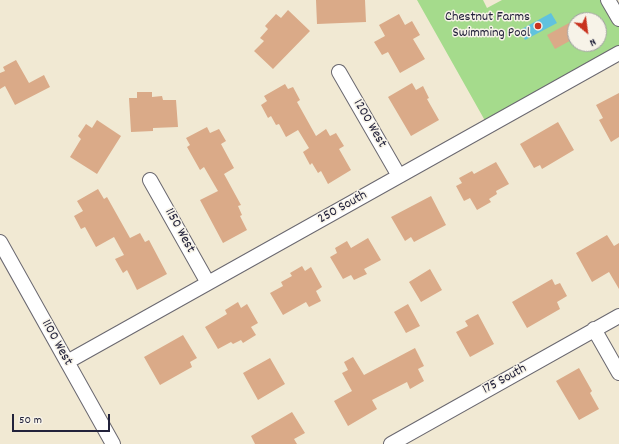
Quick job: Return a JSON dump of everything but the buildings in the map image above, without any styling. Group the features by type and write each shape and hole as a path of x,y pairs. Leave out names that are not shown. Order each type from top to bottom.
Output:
{"street":[{"path":"608,0 619,19"},
{"name":"250 South","path":"67,362 619,53"},
{"name":"1200 West","path":"339,72 400,176"},
{"name":"1150 West","path":"150,180 208,283"},
{"name":"1100 West","path":"0,242 113,444"},
{"name":"175 South","path":"391,444 619,316"},
{"path":"594,329 619,373"}],"green space":[{"path":"417,0 483,0 487,8 502,0 608,0 619,19 619,53 488,126"}],"water":[{"name":"Chestnut Farms Swimming Pool","path":"551,13 557,23 525,40 520,30"}],"place":[{"name":"Chestnut Farms Swimming Pool","path":"538,26"}]}
